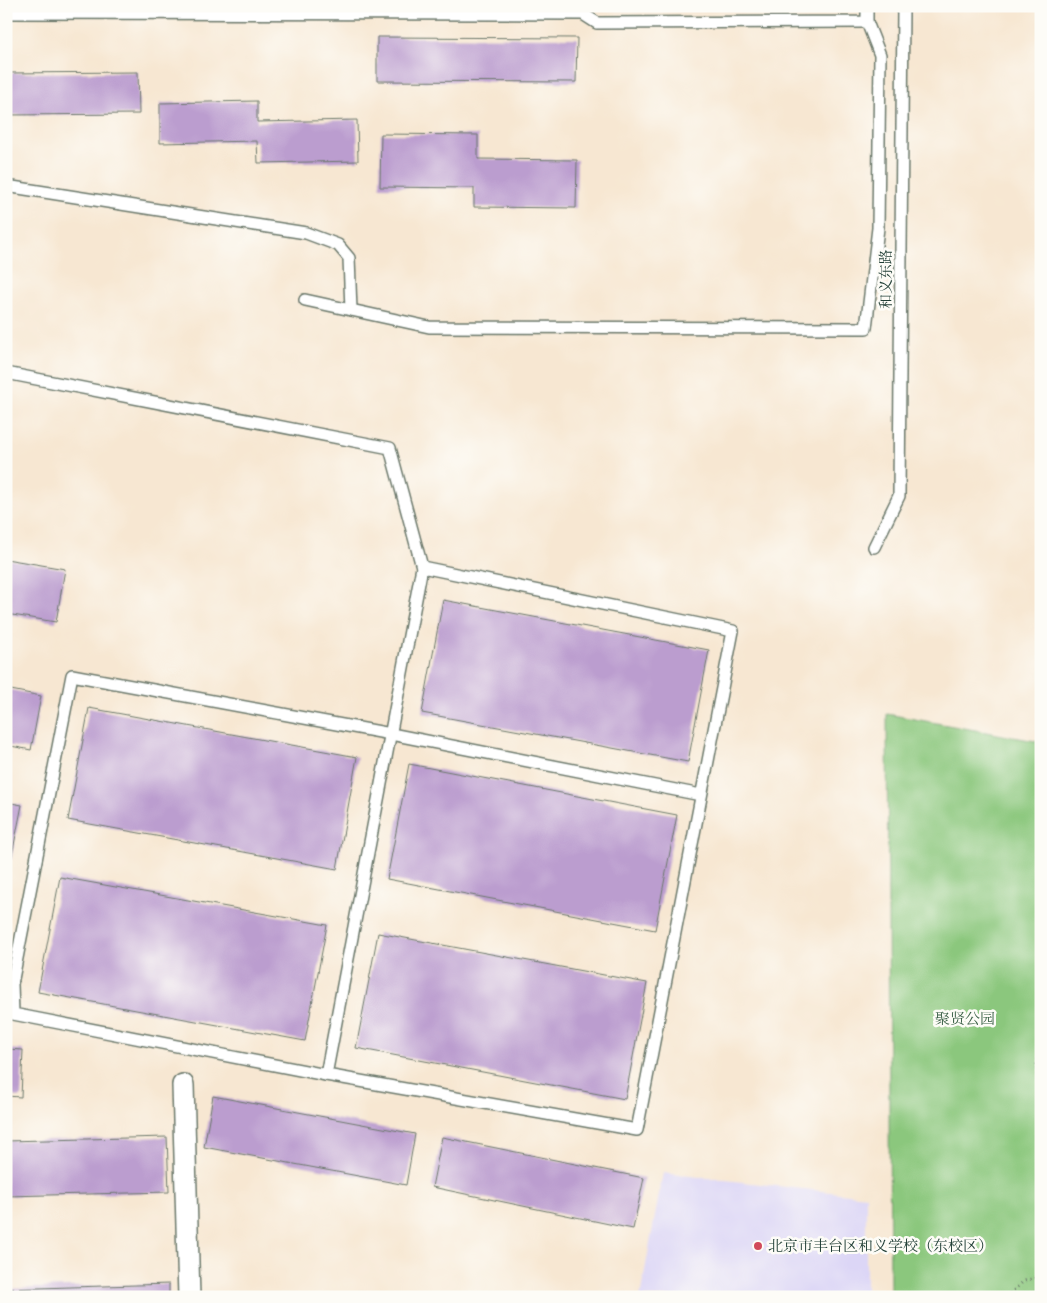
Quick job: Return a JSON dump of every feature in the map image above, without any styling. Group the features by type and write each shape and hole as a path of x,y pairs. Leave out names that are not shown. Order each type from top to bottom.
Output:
{"street":[{"path":"183,1085 188,1297"}],"lane":[{"path":"305,300 429,327 866,328 878,228 880,55 867,22 867,6"},
{"name":"和义东路","path":"874,547 899,496 903,6"},
{"path":"6,13 583,14 597,23 867,22"},
{"path":"6,186 306,233 338,245 349,258 351,310"},
{"path":"6,373 390,448 422,567 326,1075"},
{"path":"422,567 733,631 637,1130 326,1075 13,1014 12,984 72,675 391,734 701,796"}],"path":[{"path":"1041,1034 1036,1051 1037,1082 1041,1101"},
{"path":"1006,1297 1024,1281 1041,1276"}],"shaded area":[{"name":"北京市丰台区和义学校（东校区）","path":"663,1173 866,1196 866,1297 640,1297"}],"green space":[{"name":"聚贤公园","path":"887,714 1041,742 1041,1297 890,1297"}],"building":[{"path":"377,37 577,38 576,82 377,81"},
{"path":"138,72 139,114 6,115 6,73"},
{"path":"257,101 257,122 357,120 358,161 258,163 257,141 160,143 160,103"},
{"path":"381,134 478,135 478,159 577,160 576,208 474,207 474,188 380,187"},
{"path":"6,559 65,569 56,622 6,614"},
{"path":"443,600 709,650 688,762 422,713"},
{"path":"6,689 41,696 31,750 6,745"},
{"path":"89,708 357,757 337,869 68,820"},
{"path":"409,764 677,815 655,930 387,879"},
{"path":"6,802 22,805 11,860 6,859"},
{"path":"60,877 327,925 305,1041 38,992"},
{"path":"378,933 647,983 625,1099 356,1048"},
{"path":"6,1049 23,1050 21,1097 6,1096"},
{"path":"213,1096 415,1134 406,1185 204,1147"},
{"path":"167,1137 169,1192 6,1196 6,1141"},
{"path":"442,1137 644,1178 633,1229 432,1187"},
{"path":"169,1284 169,1297 6,1297 6,1289"}],"place":[{"name":"北京市丰台区和义学校（东校区）","path":"758,1246"}]}
